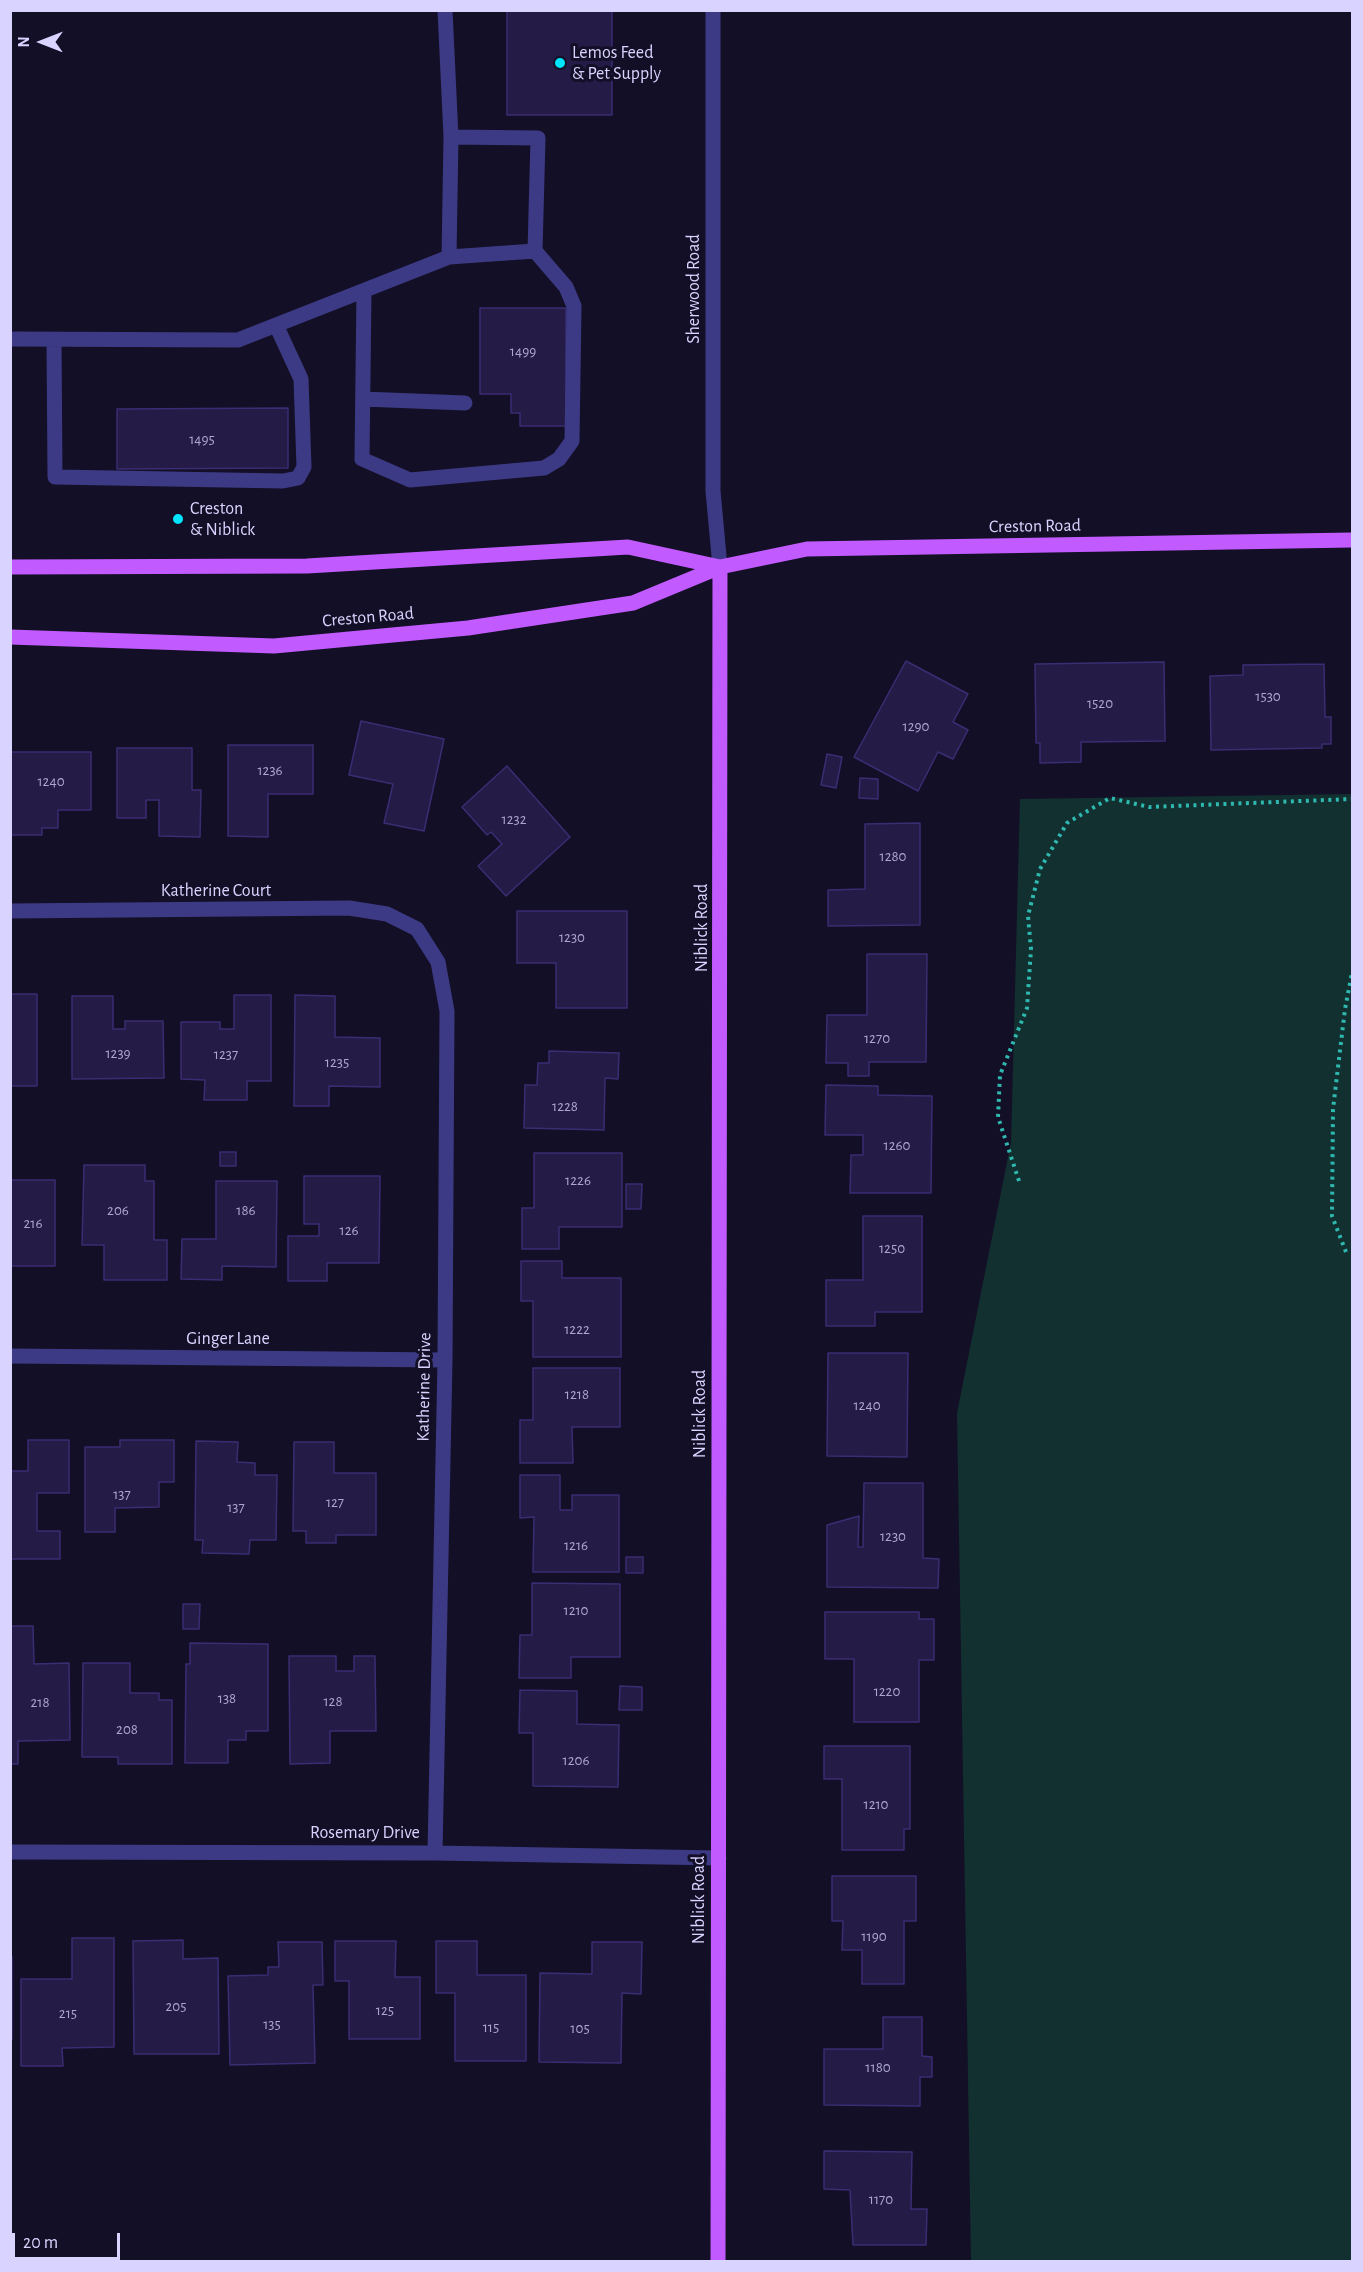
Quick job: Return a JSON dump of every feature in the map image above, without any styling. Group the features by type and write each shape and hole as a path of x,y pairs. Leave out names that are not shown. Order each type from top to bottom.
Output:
{"main road":[{"name":"Creston Road","path":"10,637 274,646 457,629 633,603 720,567 807,549 1353,540"},
{"name":"Creston Road","path":"10,567 307,566 628,547 720,567"},
{"name":"Niblick Road","path":"718,2262 720,567"}],"street":[{"path":"445,10 451,137 449,257"},
{"name":"Sherwood Road","path":"714,10 714,491 720,567"},
{"path":"364,291 362,459 410,480 544,468 559,459 573,441 574,306 567,287 535,251 538,138 451,137"},
{"path":"10,339 54,341 238,340 449,257 535,251"},
{"path":"54,341 55,477 283,481 298,478 304,467 301,379 276,325"},
{"path":"363,399 465,403"},
{"name":"Katherine Court","path":"10,911 349,908 387,914 417,929"},
{"name":"Katherine Drive","path":"417,929 438,962 447,1011 445,1360 435,1853"},
{"name":"Ginger Lane","path":"10,1356 445,1360"},
{"name":"Rosemary Drive","path":"10,1852 435,1853 719,1858"}],"path":[{"path":"1019,1181 998,1117 1000,1075 1027,1008 1031,949 1028,916 1040,869 1067,823 1110,798 1149,807 1353,799"},
{"path":"1346,1252 1332,1215 1333,1109 1345,1009 1353,973"}],"green space":[{"path":"1352,794 1352,2261 971,2261 957,1413 1011,1142 1020,799"}],"building":[{"name":"Lemos Feed & Pet Supply","path":"507,10 612,10 612,115 507,115"},
{"path":"480,308 566,308 566,426 520,426 520,413 511,413 511,394 480,394"},
{"path":"288,408 288,468 117,469 117,409"},
{"path":"906,661 968,694 953,722 968,730 953,759 938,752 918,791 854,757"},
{"path":"1164,662 1165,741 1081,742 1081,762 1040,763 1040,743 1036,743 1035,664"},
{"path":"1324,664 1325,717 1331,717 1331,744 1322,744 1322,748 1211,750 1210,676 1243,675 1243,665"},
{"path":"361,721 444,739 424,831 384,823 393,784 349,775"},
{"path":"228,745 313,745 313,794 268,794 268,837 228,836"},
{"path":"117,748 192,748 192,790 201,790 200,837 159,836 159,800 146,800 146,818 117,818"},
{"path":"10,752 91,752 91,810 58,810 58,828 42,828 42,835 10,835"},
{"path":"827,754 842,757 836,788 821,785"},
{"path":"507,766 570,837 506,896 478,866 502,844 491,832 487,835 462,807"},
{"path":"860,778 878,779 878,799 859,798"},
{"path":"920,823 920,925 828,926 828,890 865,889 865,824"},
{"path":"517,911 627,911 627,1008 556,1008 556,963 517,963"},
{"path":"867,954 927,954 926,1062 869,1062 869,1076 848,1076 848,1063 826,1063 827,1015 867,1015"},
{"path":"10,994 37,994 37,1086 10,1086"},
{"path":"234,995 271,995 271,1081 247,1081 247,1100 204,1100 205,1080 181,1079 181,1022 220,1022 220,1029 234,1029"},
{"path":"295,995 335,996 335,1037 380,1038 380,1087 329,1086 329,1106 294,1106"},
{"path":"72,996 113,996 113,1029 125,1029 125,1021 163,1021 164,1078 72,1079"},
{"path":"549,1051 619,1053 618,1079 605,1078 604,1130 524,1128 525,1085 537,1085 538,1063 549,1063"},
{"path":"826,1085 878,1086 878,1095 932,1096 931,1193 850,1193 851,1155 863,1155 863,1135 825,1135"},
{"path":"220,1152 236,1152 236,1166 220,1166"},
{"path":"534,1153 622,1153 622,1227 559,1227 559,1249 522,1249 522,1208 534,1208"},
{"path":"84,1165 145,1165 145,1181 154,1181 154,1240 167,1240 167,1280 104,1280 104,1245 82,1245"},
{"path":"304,1176 380,1176 379,1263 327,1263 327,1281 288,1281 288,1236 319,1236 319,1224 304,1224"},
{"path":"10,1180 55,1180 55,1266 10,1266"},
{"path":"216,1181 277,1181 276,1267 222,1266 222,1280 181,1279 182,1239 216,1239"},
{"path":"626,1184 642,1184 641,1209 626,1209"},
{"path":"863,1216 922,1216 922,1312 875,1312 875,1326 826,1326 826,1280 863,1280"},
{"path":"521,1261 562,1261 562,1278 621,1278 621,1357 533,1357 533,1301 521,1301"},
{"path":"828,1353 908,1353 907,1457 827,1456"},
{"path":"533,1368 620,1368 620,1427 572,1427 573,1463 520,1463 520,1420 533,1420"},
{"path":"28,1440 69,1440 69,1493 37,1493 37,1531 60,1531 60,1559 10,1559 10,1471 28,1471"},
{"path":"120,1440 174,1440 174,1482 159,1482 159,1507 115,1508 115,1532 85,1532 85,1447 120,1447"},
{"path":"196,1441 238,1442 237,1462 255,1463 255,1475 277,1475 276,1540 250,1540 249,1554 202,1553 203,1540 195,1540"},
{"path":"294,1442 334,1442 334,1473 376,1473 376,1535 336,1535 336,1543 306,1543 306,1531 293,1531"},
{"path":"520,1475 560,1475 560,1510 572,1510 572,1495 619,1495 619,1572 533,1572 534,1517 520,1518"},
{"path":"864,1483 923,1483 923,1558 939,1559 938,1588 827,1587 827,1525 859,1516 858,1547 863,1547"},
{"path":"626,1557 643,1557 643,1573 626,1573"},
{"path":"532,1583 620,1584 620,1657 571,1657 571,1678 519,1678 520,1635 532,1635"},
{"path":"183,1604 200,1604 199,1629 183,1629"},
{"path":"825,1612 919,1612 919,1619 934,1619 934,1660 919,1660 919,1722 854,1722 854,1659 825,1659"},
{"path":"10,1626 33,1626 34,1664 69,1663 70,1740 18,1741 18,1764 10,1764"},
{"path":"190,1643 268,1644 268,1731 246,1731 246,1740 228,1740 228,1763 185,1763 186,1664 190,1664"},
{"path":"289,1656 336,1656 336,1671 354,1671 354,1656 375,1656 376,1731 330,1731 330,1763 290,1764"},
{"path":"83,1663 130,1663 130,1693 159,1693 159,1700 172,1700 172,1764 118,1764 118,1757 82,1757"},
{"path":"620,1686 642,1687 642,1710 619,1710"},
{"path":"520,1690 577,1691 577,1724 619,1725 618,1787 533,1786 533,1733 519,1733"},
{"path":"824,1746 910,1746 910,1829 904,1829 904,1850 842,1850 842,1779 824,1779"},
{"path":"832,1876 916,1876 916,1921 904,1921 904,1984 862,1984 862,1950 842,1950 843,1921 832,1921"},
{"path":"72,1938 114,1938 114,2047 62,2048 63,2066 21,2066 21,1979 72,1979"},
{"path":"183,1940 183,1959 218,1958 219,2054 134,2054 133,1941"},
{"path":"335,1941 396,1941 395,1977 420,1977 420,2039 349,2039 349,1981 335,1981"},
{"path":"436,1941 477,1941 477,1975 526,1975 526,2061 455,2061 455,1993 436,1993"},
{"path":"278,1942 322,1942 323,1985 313,1985 315,2063 230,2065 228,1976 268,1975 268,1967 279,1967"},
{"path":"592,1942 642,1942 641,1994 622,1993 621,2063 539,2062 540,1973 592,1974"},
{"path":"10,1957 12,1957 12,2039 10,2039"},
{"path":"883,2017 922,2017 922,2056 932,2057 932,2077 920,2077 920,2106 824,2105 824,2049 883,2049"},
{"path":"824,2151 912,2152 911,2209 927,2209 926,2245 853,2245 850,2190 824,2189"}],"place":[{"name":"Lemos Feed & Pet Supply","path":"560,63"},
{"name":"Creston & Niblick","path":"178,519"}]}
